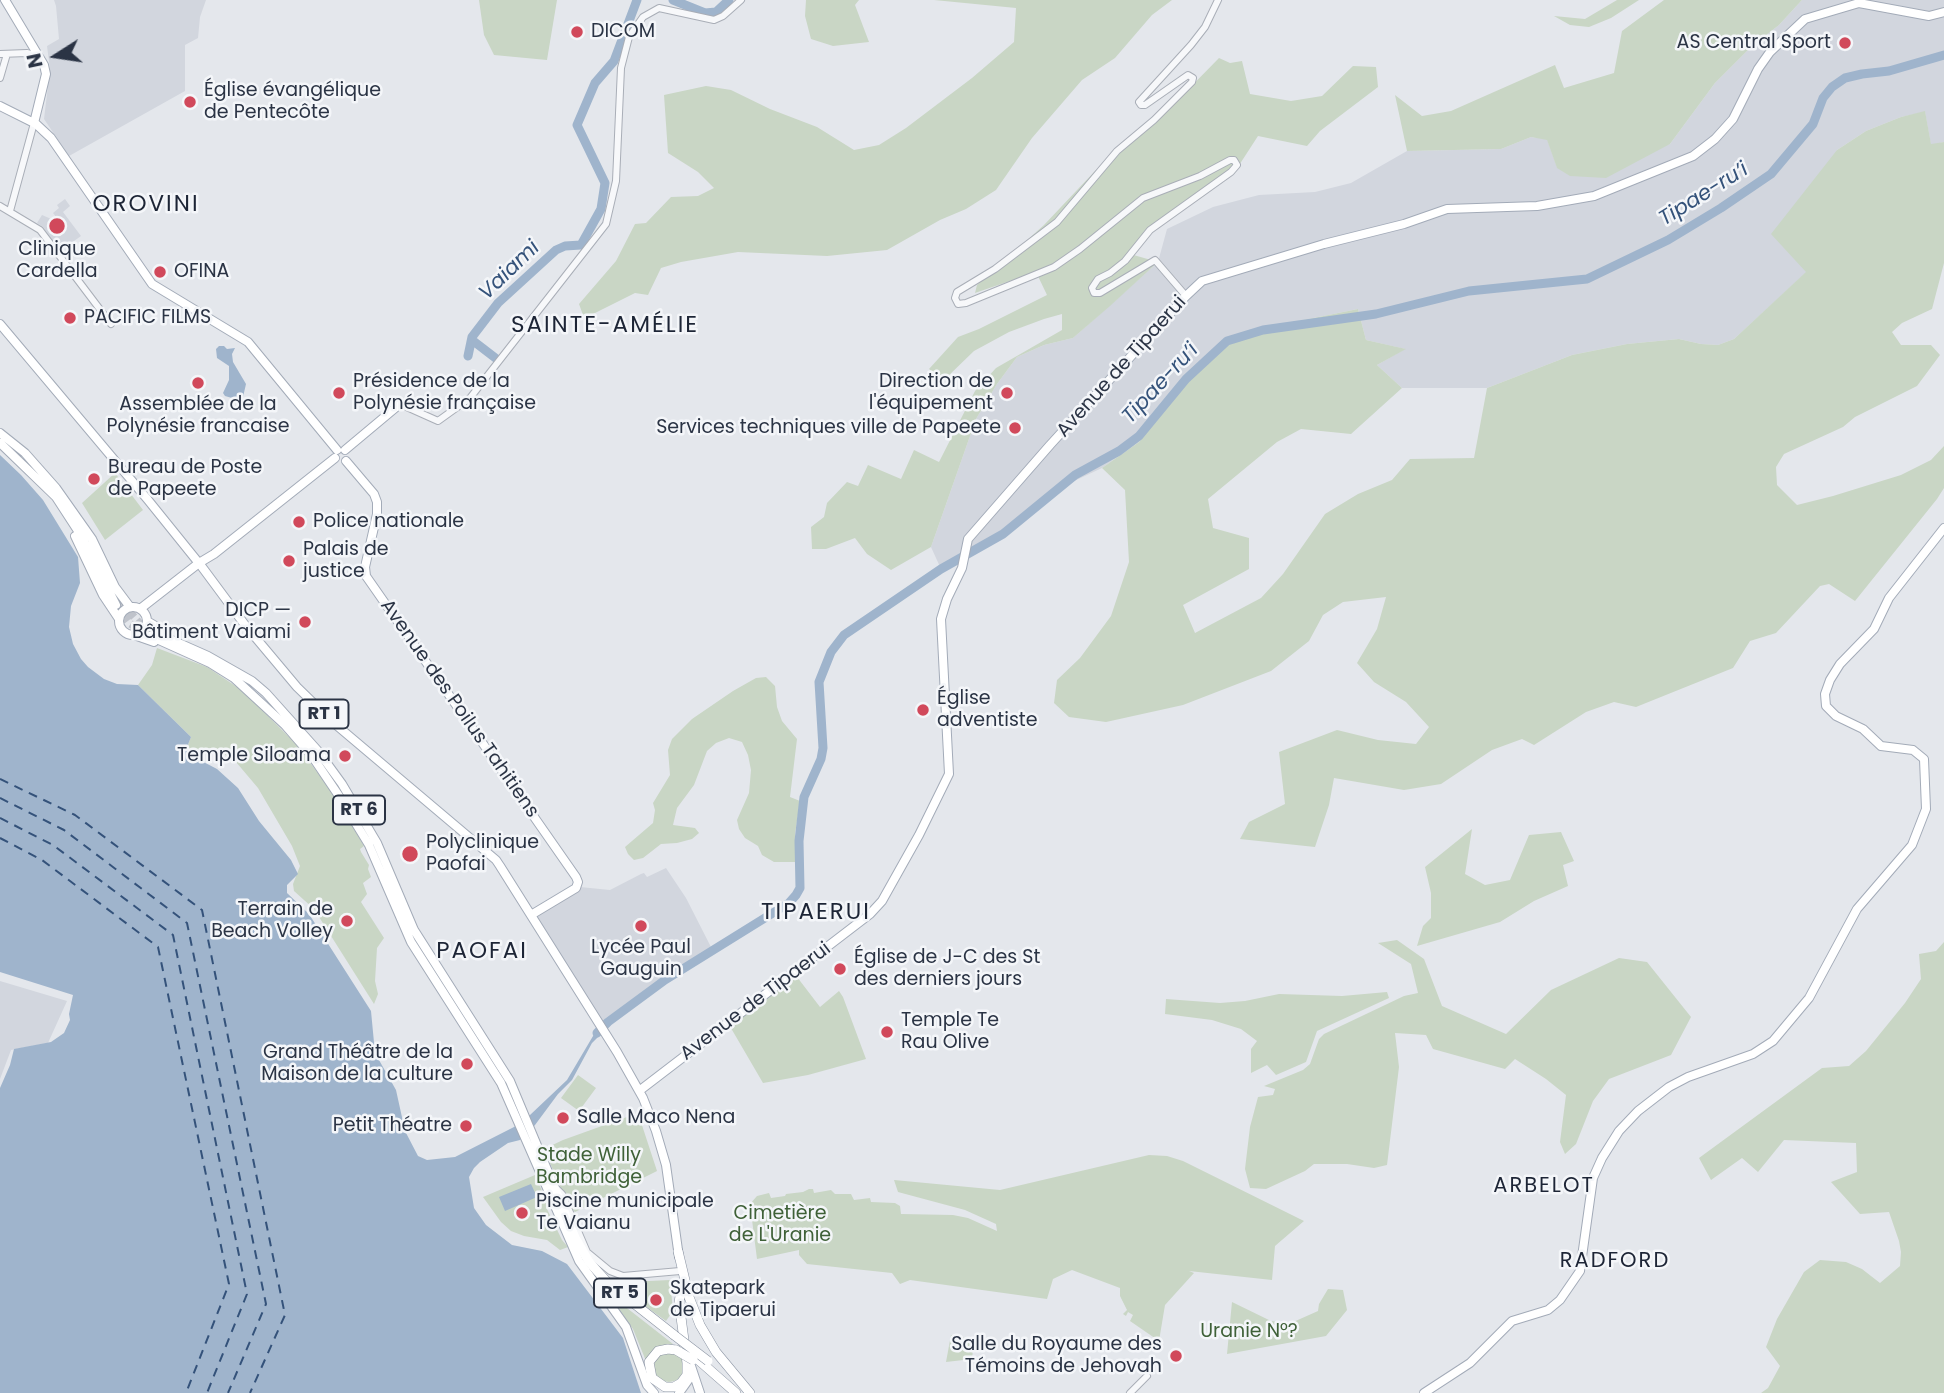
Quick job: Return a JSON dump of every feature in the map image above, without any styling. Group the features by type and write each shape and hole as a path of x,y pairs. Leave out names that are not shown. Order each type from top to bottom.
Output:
{"highway":[{"name":"RT 5","path":"575,1244 608,1283 744,1393"},
{"path":"678,1251 689,1297 700,1325 716,1352 750,1393"},
{"path":"655,1382 665,1387 674,1387 687,1375 681,1291"},
{"name":"RT 5","path":"673,1337 693,1360"},
{"path":"689,1390 662,1390 649,1368 652,1357 661,1350 676,1350 710,1366"},
{"name":"RT 5","path":"710,1366 736,1393"}],"main road":[{"path":"5,0 44,65 46,74 34,123"},
{"name":"Avenue de Tipaerui","path":"639,1091 870,914 887,893 949,774 941,619 959,575 968,539 1202,281 1324,244 1404,224 1447,209 1538,206 1601,194 1693,156 1715,139 1733,119 1758,69 1770,52 1805,19 1859,3 1917,15 1929,16 1944,12"},
{"path":"0,106 34,123 51,138 152,284 248,341 339,453"},
{"name":"RT 1","path":"0,324 203,563 258,642 308,699 342,731 496,860 609,1040 639,1091 656,1131 664,1157 681,1291 693,1360 689,1390"},
{"path":"134,635 142,631 144,615 153,605 400,404"},
{"path":"0,433 33,461 72,510 92,539 114,587 130,607 211,652 242,674"},
{"path":"0,443 56,497 119,603 72,510"},
{"name":"Avenue des Poilus Tahitiens","path":"339,453 339,462 346,461 374,494 377,502 377,514 365,567 369,579 576,877 578,886 531,915"},
{"path":"37,478 66,518 123,631 205,665 250,692"},
{"path":"1424,1393 1470,1363 1512,1321 1548,1310 1560,1300 1580,1271 1593,1178 1619,1130 1668,1087 1688,1077 1753,1055 1773,1041 1809,998 1857,909 1912,845 1926,809 1924,759 1913,750 1881,746 1863,729 1836,716 1826,706 1825,694 1840,664 1874,629 1894,591 1944,528"},
{"path":"119,619 122,611 130,607"},
{"name":"RT 6","path":"521,1116 411,942 383,874 355,819 312,756 285,725 234,678 152,634 208,656 242,674 266,693 318,751 357,807 377,842 414,930 500,1063 575,1244"},
{"name":"RT 6","path":"531,1140 555,1188 575,1244"},
{"path":"575,1244 589,1276 626,1327 647,1385 654,1393"},
{"name":"RT 1","path":"689,1390 693,1360"}],"street":[{"path":"400,404 438,421 470,398 606,224 616,181 621,68 629,37 643,17 659,8 714,20 723,16 741,0"},
{"path":"1186,296 1155,260 1100,293 1094,293 1092,288 1098,279 1125,261 1150,230 1231,172 1237,164 1234,160 1143,198 1054,267 966,303 958,304 955,298 957,292 995,270 1057,222 1117,151 1154,120 1192,82 1192,77 1188,75 1145,105 1140,104 1140,99 1199,35 1218,0"},
{"path":"0,78 3,54 38,56"},
{"path":"10,211 34,123"},
{"path":"0,206 44,234 111,324"},
{"path":"555,1188 562,1194 587,1252 617,1274 680,1271"},
{"path":"1130,1393 1147,1376"}],"shaded area":[{"path":"54,0 206,0 200,17 198,38 185,45 185,91 69,156 44,119 50,69 47,46 59,39"},
{"path":"1802,0 1944,0 1944,142 1931,145 1925,112 1901,117 1866,131 1837,150 1807,272 1734,339 1718,345 1679,339 1627,344 1572,355 1487,388 1402,388 1377,365 1405,349 1366,340 1358,309 1259,329 1230,340 1207,358 1139,442 1102,468 1052,494 1003,534 941,569 931,547 976,419 997,384 1017,357 1044,345 1073,338 1158,262 1167,229 1213,207 1259,195 1315,192 1351,183 1407,151 1501,149 1531,137 1547,139 1557,167 1670,144 1715,83 1751,47 1779,25"},
{"name":"Clinique Cardella","path":"65,199 70,206 63,212 81,236 60,251 37,223 42,215 56,221 53,213 59,208 57,205"},
{"name":"Lycée Paul Gauguin","path":"666,868 686,898 712,949 645,991 599,1029 531,917 580,887 610,890 641,874 644,873 647,877"},
{"path":"0,981 67,1001 48,1043 11,1050 0,1079"}],"green space":[{"path":"479,0 557,0 547,60 494,55 484,35"},
{"path":"806,0 859,0 855,5 869,42 833,46 811,39 805,16"},
{"path":"934,0 1172,0 1152,15 1115,58 1082,80 1032,138 996,190 966,209 940,220 887,250 827,256 738,252 681,262 661,268 648,295 635,293 593,314 583,315 579,304 616,261 635,224 646,223 671,197 698,196 714,188 698,172 668,153 664,95 706,86 731,90 817,127 854,150 879,145 972,78 1014,42 1016,8"},
{"path":"1617,0 1639,0 1611,18 1589,27 1570,25 1554,16 1585,19"},
{"path":"1664,0 1802,0 1779,25 1751,47 1715,83 1670,144 1606,178 1570,176 1557,168 1547,140 1531,137 1501,149 1407,151 1395,95 1422,116 1451,111 1555,65 1564,88 1614,73 1622,31"},
{"path":"1219,58 1230,63 1242,61 1250,94 1291,101 1322,96 1353,66 1376,67 1378,87 1320,131 1307,146 1258,136 1234,173 1162,223 1130,254 1158,262 1073,338 1044,345 1017,357 976,419 931,547 891,570 867,554 855,538 826,549 812,549 811,527 824,517 827,503 847,482 858,486 868,465 901,479 914,450 939,462 975,391 996,368 1062,330 1062,314 1009,332 974,351 944,380 929,369 958,337 1047,295 1036,272 975,293 977,285 1044,225 1095,171 1169,109"},
{"path":"1925,111 1931,144 1944,142 1944,263 1932,309 1902,323 1892,332 1901,345 1931,345 1940,355 1917,386 1855,417 1843,427 1784,454 1776,467 1777,485 1797,505 1901,475 1931,460 1944,446 1944,488 1855,601 1829,584 1820,586 1776,633 1750,641 1733,668 1636,707 1614,702 1586,712 1534,745 1522,739 1492,750 1441,784 1404,790 1334,778 1329,805 1315,847 1240,839 1249,822 1285,804 1279,752 1337,730 1378,740 1416,744 1429,727 1406,702 1374,682 1357,663 1377,629 1386,597 1343,602 1323,615 1309,641 1271,671 1183,705 1106,722 1069,717 1054,703 1057,680 1080,658 1111,616 1129,562 1125,490 1102,468 1139,442 1187,380 1207,358 1230,340 1259,329 1358,309 1366,340 1406,349 1377,365 1402,388 1351,434 1301,429 1277,442 1208,499 1213,528 1249,538 1249,569 1183,605 1195,633 1261,598 1283,574 1325,514 1358,494 1392,480 1410,459 1474,458 1487,388 1572,355 1627,344 1679,339 1718,345 1734,339 1806,272 1771,234 1837,150 1866,131"},
{"path":"115,473 143,510 105,540 82,503"},
{"path":"157,648 207,667 243,691 298,746 336,798 364,846 360,849 369,865 371,877 363,883 367,894 361,902 384,938 377,948 375,981 378,994 374,1004 314,909 294,891 293,884 300,866 292,846 258,788 236,762 215,748 209,748 202,759 192,756 187,747 191,737 138,685 152,665"},
{"path":"766,677 775,686 777,707 782,721 797,739 790,797 800,801 795,834 796,862 774,862 762,855 758,846 745,838 739,829 737,820 749,793 751,770 742,742 729,738 716,743 707,751 694,785 677,808 673,825 695,828 699,833 692,839 661,844 643,858 634,860 625,847 653,823 653,803 670,775 668,750 672,739 692,719 733,691 756,678"},
{"path":"1472,829 1465,874 1485,885 1510,880 1529,835 1561,832 1574,861 1563,865 1568,886 1534,901 1500,922 1417,946 1423,926 1431,918 1431,893 1425,867"},
{"path":"1397,940 1424,959 1442,1006 1506,1034 1551,990 1619,958 1647,962 1691,1017 1671,1055 1609,1079 1593,1101 1576,1144 1565,1154 1560,1142 1566,1095 1546,1079 1515,1059 1505,1069 1433,1049 1426,1035 1395,1033 1399,1067 1387,1165 1374,1168 1347,1164 1314,1164 1266,1189 1250,1188 1245,1169 1250,1127 1258,1097 1273,1095 1275,1089 1264,1086 1303,1070 1310,1064 1319,1039 1324,1034 1404,996 1418,993 1411,964 1378,943"},
{"path":"1944,942 1944,1393 1761,1393 1768,1388 1780,1366 1766,1347 1777,1319 1804,1272 1820,1260 1846,1262 1862,1269 1880,1283 1900,1266 1899,1241 1889,1212 1860,1214 1831,1182 1857,1172 1856,1143 1784,1140 1758,1172 1742,1158 1711,1180 1699,1158 1822,1068 1849,1066 1866,1051 1921,979 1919,954 1936,951"},
{"path":"794,973 820,1007 839,991 866,1059 808,1075 763,1083 728,1023"},
{"path":"1387,992 1389,998 1317,1031 1306,1062 1276,1075 1267,1065 1251,1073 1251,1049 1257,1041 1241,1029 1212,1020 1165,1014 1166,999 1220,1003 1279,994 1342,996"},
{"path":"578,1075 596,1088 579,1111 561,1098"},
{"name":"Stade Willy Bambridge","path":"638,1113 657,1171 575,1212 569,1207 544,1149"},
{"name":"Cimetière de L'Uranie","path":"1149,1155 1167,1156 1183,1161 1304,1221 1275,1246 1272,1280 1189,1271 1194,1273 1165,1305 1159,1341 1130,1321 1133,1315 1128,1312 1126,1316 1123,1314 1127,1310 1120,1296 1120,1288 1072,1270 1053,1279 1047,1299 910,1280 900,1284 892,1273 807,1264 799,1255 799,1250 757,1259 750,1204 757,1196 769,1193 771,1198 809,1189 813,1189 814,1193 831,1190 835,1194 851,1194 854,1200 870,1198 871,1202 895,1203 900,1206 901,1214 953,1215 968,1218 997,1231 996,1224 965,1210 898,1192 894,1180 1000,1190"},
{"name":"Piscine municipale Te Vaianu","path":"535,1175 547,1209 568,1247 560,1250 547,1240 511,1231 483,1197"},
{"name":"Skatepark de Tipaerui","path":"670,1280 673,1311 666,1321 641,1303 639,1296 626,1287 628,1282"},
{"path":"600,1287 673,1344 648,1366 633,1329"},
{"name":"Uranie N°?","path":"1328,1289 1343,1290 1347,1310 1326,1336 1227,1354 1232,1302 1271,1321 1291,1323 1318,1311"},
{"path":"951,1335 974,1340 972,1359 946,1362"},
{"path":"669,1352 680,1356 684,1367 680,1378 669,1382 658,1378 654,1367 658,1356"}],"water":[{"path":"219,346 235,348 232,354 233,362 246,384 243,397 232,398 223,393 229,380 229,366 217,358 216,349"},
{"path":"0,455 43,500 78,557 80,583 71,606 69,627 73,644 81,659 104,679 117,684 138,685 191,737 187,747 192,756 217,769 238,788 259,821 291,860 298,874 287,885 287,893 309,914 371,1011 375,1053 396,1090 405,1131 418,1156 427,1160 455,1157 514,1127 567,1080 596,1031 599,1036 592,1043 572,1080 535,1125 520,1140 508,1143 480,1162 469,1177 474,1208 486,1225 512,1245 542,1251 567,1264 623,1338 641,1393 0,1393 0,1088 14,1049 51,1042 64,1033 70,1020 73,995 0,972"},
{"path":"531,1184 537,1197 505,1211 499,1197"}],"waterway":[{"name":"Vaiami","path":"468,356 472,337 498,303 556,250 565,246 581,245 601,209 605,183 577,125 595,83 614,61 637,0"},
{"name":"Vaiami","path":"673,0 705,13 716,12 729,0"},
{"name":"Tipae-ru’i","path":"597,1033 665,980 789,903 796,895 800,888 799,841 804,797 821,759 823,748 819,682 831,652 844,635 941,569 1003,534 1075,475 1119,451 1139,436 1186,379 1227,341 1263,330 1376,314 1469,291 1587,279 1668,240 1771,174 1813,124 1823,98 1845,78 1889,71 1944,55"},
{"path":"472,340 498,360"}],"ferry route":[{"path":"0,779 75,815 202,910 285,1315 250,1393"},
{"path":"0,798 64,830 187,923 266,1304 228,1393"},
{"path":"0,818 53,845 173,935 247,1294 207,1393"},
{"path":"0,838 42,860 158,947 229,1284 186,1393"}],"tunnel":[{"path":"121,602 141,625 153,632"},
{"path":"116,605 129,623 150,636"}],"place":[{"name":"DICOM","path":"577,32"},
{"name":"AS Central Sport","path":"1845,43"},
{"name":"Église évangélique de Pentecôte","path":"190,102"},
{"name":"Clinique Cardella","path":"57,226"},
{"name":"OFINA","path":"160,272"},
{"name":"PACIFIC FILMS","path":"70,318"},
{"name":"Assemblée de la Polynésie francaise","path":"198,383"},
{"name":"Présidence de la Polynésie française","path":"339,393"},
{"name":"Direction de l'équipement","path":"1007,393"},
{"name":"Services techniques ville de Papeete","path":"1015,428"},
{"name":"Bureau de Poste de Papeete","path":"94,479"},
{"name":"Police nationale","path":"299,522"},
{"name":"Palais de justice","path":"289,561"},
{"name":"DICP — Bâtiment Vaiami","path":"305,622"},
{"name":"Église adventiste","path":"923,710"},
{"name":"Temple Siloama","path":"345,756"},
{"name":"Polyclinique Paofai","path":"410,854"},
{"name":"Terrain de Beach Volley","path":"347,921"},
{"name":"Lycée Paul Gauguin","path":"641,926"},
{"name":"Église de J-C des St des derniers jours","path":"840,969"},
{"name":"Temple Te Rau Olive","path":"887,1032"},
{"name":"Grand Théâtre de la Maison de la culture","path":"467,1064"},
{"name":"Salle Maco Nena","path":"563,1118"},
{"name":"Petit Théatre","path":"466,1126"},
{"name":"Piscine municipale Te Vaianu","path":"522,1213"},
{"name":"Skatepark de Tipaerui","path":"656,1300"},
{"name":"Salle du Royaume des Témoins de Jehovah","path":"1176,1356"}],"district":[{"name":"OROVINI","path":"146,205"},
{"name":"SAINTE-AMÉLIE","path":"605,326"},
{"name":"TIPAERUI","path":"816,913"},
{"name":"PAOFAI","path":"482,952"},
{"name":"ARBELOT","path":"1544,1187"},
{"name":"RADFORD","path":"1615,1262"}]}
